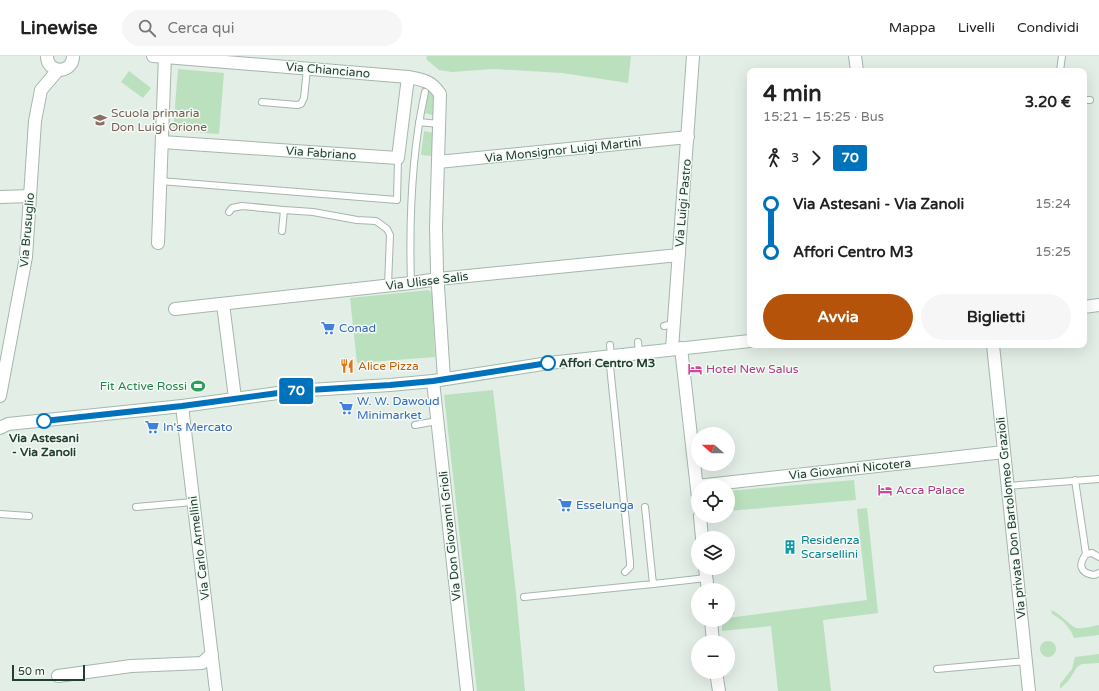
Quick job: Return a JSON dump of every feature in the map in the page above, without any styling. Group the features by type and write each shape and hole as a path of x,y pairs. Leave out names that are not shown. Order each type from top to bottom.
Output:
{"street":[{"path":"47,56 49,64 58,70"},
{"name":"Via Brusuglio","path":"0,396 26,257 35,121 41,90 58,70 69,66 73,56"},
{"name":"Via Chianciano","path":"153,56 408,77 429,82 440,94 438,162"},
{"name":"Via Luigi Pastro","path":"693,56 678,255 669,325 677,349 696,479"},
{"path":"855,56 857,68"},
{"path":"158,243 165,57"},
{"path":"398,158 408,77"},
{"name":"Via Monsignor Luigi Martini","path":"438,162 688,137"},
{"name":"Via Fabriano","path":"162,142 398,158"},
{"name":"Via Don Giovanni Grioli","path":"438,162 436,227 438,279 437,421 467,691"},
{"path":"0,197 30,196"},
{"name":"Via Ulisse Salis","path":"175,309 438,279 678,255"},
{"path":"223,304 235,398"},
{"path":"1087,307 1099,305"},
{"path":"0,428 8,424 182,406 293,391 390,385 438,380 639,348 677,349 747,341"},
{"name":"Via privata Don Bartolomeo Grazioli","path":"993,348 1029,691"},
{"name":"Via Carlo Armellini","path":"182,406 193,502 215,651 216,691"},
{"name":"Via Giovanni Nicotera","path":"735,483 883,469 1004,452"},
{"path":"58,676 131,666 202,662 215,651"},
{"path":"717,679 718,691"}],"lane":[{"path":"1060,68 1062,56"},
{"path":"262,102 297,105 301,104 304,98 307,69"},
{"path":"411,283 411,198 414,156 425,92"},
{"path":"419,122 439,124"},
{"path":"160,181 397,200 398,158"},
{"path":"229,212 232,208 242,206 313,212 381,223 390,235 388,285"},
{"path":"282,231 284,210"},
{"path":"610,353 630,562 630,567 625,572"},
{"path":"415,425 437,421"},
{"path":"1007,486 1099,479"},
{"path":"1075,480 1086,554 1081,564 1081,568 1084,572 1094,576 1099,573"},
{"path":"136,507 193,502"},
{"path":"645,507 654,584"},
{"path":"0,514 29,516"},
{"path":"1086,554 1092,553 1099,557"},
{"path":"524,597 707,579"},
{"path":"938,669 1026,662"}],"green space":[{"path":"427,56 631,56 628,83 562,73 493,69 452,72 439,70 426,59"},
{"path":"178,69 224,73 219,134 173,131"},
{"path":"129,71 151,88 143,98 121,82"},
{"path":"422,84 434,97 436,115 425,113 428,93 421,87"},
{"path":"424,131 434,133 432,156 421,154"},
{"path":"429,290 432,294 435,357 357,363 350,298"},
{"path":"493,390 516,593 525,691 477,691 444,395"},
{"path":"854,480 856,500 735,510 735,490"},
{"path":"867,508 878,613 823,620 831,691 778,691 771,626 722,631 722,627 735,627 735,617 867,600 857,509"},
{"path":"1051,610 1077,628 1099,625 1099,635 1074,638 1068,627 1063,621 1052,614"},
{"path":"1045,641 1051,641 1056,646 1054,655 1051,657 1045,657 1040,652 1040,646"},
{"path":"1099,654 1099,663 1082,664 1077,667 1069,680 1060,689 1060,684 1072,669 1075,657"}],"bus line":[{"name":"70","path":"44,421 182,406 293,391 433,381 548,363"}],"place":[{"name":"Scuola primaria Don Luigi Orione","path":"100,120"},
{"name":"Conad","path":"328,328"},
{"name":"Affori Centro M3","path":"548,363"},
{"name":"Alice Pizza","path":"347,366"},
{"name":"Hotel New Salus","path":"695,369"},
{"name":"Fit Active Rossi","path":"198,386"},
{"name":"W. W. Dawoud Minimarket","path":"346,408"},
{"name":"Via Astesani - Via Zanoli","path":"44,421"},
{"name":"In's Mercato","path":"152,427"},
{"name":"Acca Palace","path":"885,490"},
{"name":"Esselunga","path":"565,505"},
{"name":"Residenza Scarsellini","path":"790,547"}]}
